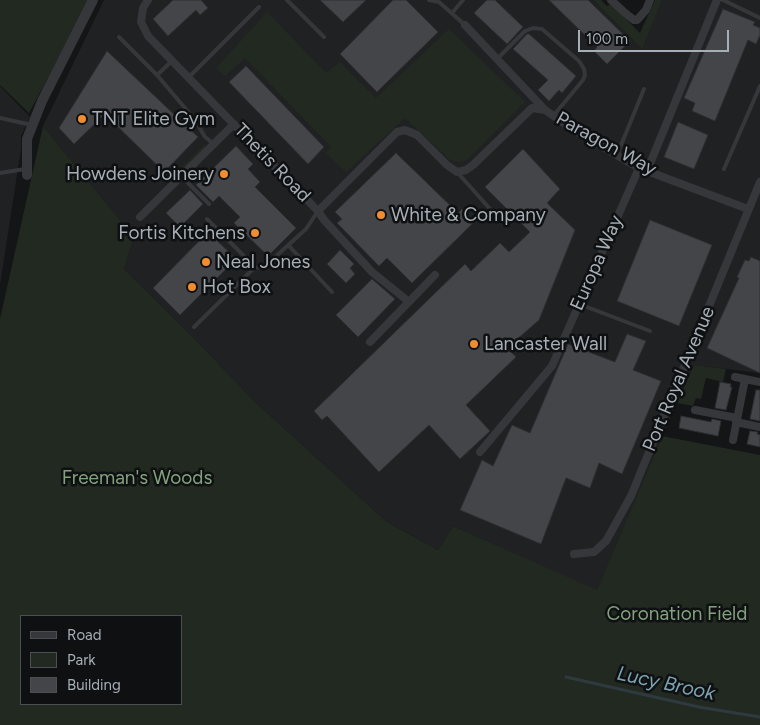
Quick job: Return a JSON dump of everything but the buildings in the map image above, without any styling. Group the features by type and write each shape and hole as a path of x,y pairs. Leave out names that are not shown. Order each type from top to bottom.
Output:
{"street":[{"path":"27,172 27,139 42,101 93,0"},
{"name":"Thetis Road","path":"148,0 143,8 140,22 148,36 318,211 372,272 408,301"},
{"path":"612,0 624,13 637,20 646,10 650,0"},
{"name":"Europa Way","path":"480,452 552,366 643,169 717,0"},
{"name":"Paragon Way","path":"465,25 545,110 577,132 643,169 748,209"},
{"path":"318,211 397,132 405,130 417,135 447,165 457,172 466,170 473,165 532,108 545,110"},
{"path":"140,217 234,124"},
{"name":"Port Royal Avenue","path":"574,554 594,552 606,541 631,496 760,182"},
{"path":"370,342 435,275"},
{"path":"735,377 760,382"},
{"path":"733,440 745,379"},
{"path":"695,410 760,427"}],"lane":[{"path":"287,0 324,37"},
{"path":"429,0 439,2 465,25"},
{"path":"452,13 463,0"},
{"path":"723,0 760,18"},
{"path":"189,77 259,7"},
{"path":"497,59 525,31 533,28 542,29 579,61 584,69 583,80 554,116"},
{"path":"119,37 157,74 195,120 205,137 214,145"},
{"path":"157,74 172,61"},
{"path":"724,170 760,86"},
{"path":"616,155 644,89"},
{"path":"0,118 33,126"},
{"path":"0,173 27,172"},
{"path":"457,172 499,220"},
{"path":"181,176 210,204"},
{"path":"207,219 255,267 264,268 289,246 306,228 318,211"},
{"path":"289,246 332,292"},
{"path":"194,327 255,267"},
{"path":"579,304 650,331"}],"shaded area":[{"path":"104,0 593,0 641,48 662,0 760,0 760,373 694,365 597,591 453,526 438,550 387,522 253,400 124,269 134,237 43,126"},
{"path":"0,86 30,117 21,136 21,149 0,285"}],"green space":[{"path":"0,0 90,0 29,113 0,85"},
{"path":"593,0 601,0 607,6 611,4 640,33 655,0 662,0 642,49"},
{"path":"267,12 326,73 340,62 376,98 449,29 525,102 467,160 458,162 450,160 405,118 346,172 326,153 331,147 245,58 225,76 216,68"},
{"name":"Freeman's Woods","path":"43,126 134,237 124,269 253,400 387,522 438,550 453,526 597,590 662,436 760,455 760,725 0,725 0,319"},
{"path":"205,144 205,148 172,180 168,181"},
{"path":"694,365 726,369 723,382 706,378 701,399 696,398 693,406 677,403"}],"waterway":[{"name":"Lucy Brook","path":"566,677 699,707 760,717"}],"place":[{"name":"TNT Elite Gym","path":"82,119"},
{"name":"Howdens Joinery","path":"224,174"},
{"name":"White & Company","path":"381,215"},
{"name":"Fortis Kitchens","path":"255,233"},
{"name":"Neal Jones","path":"206,262"},
{"name":"Hot Box","path":"192,287"},
{"name":"Lancaster Wall","path":"474,344"}],"park label":[{"name":"Coronation Field","path":"677,614"}]}
